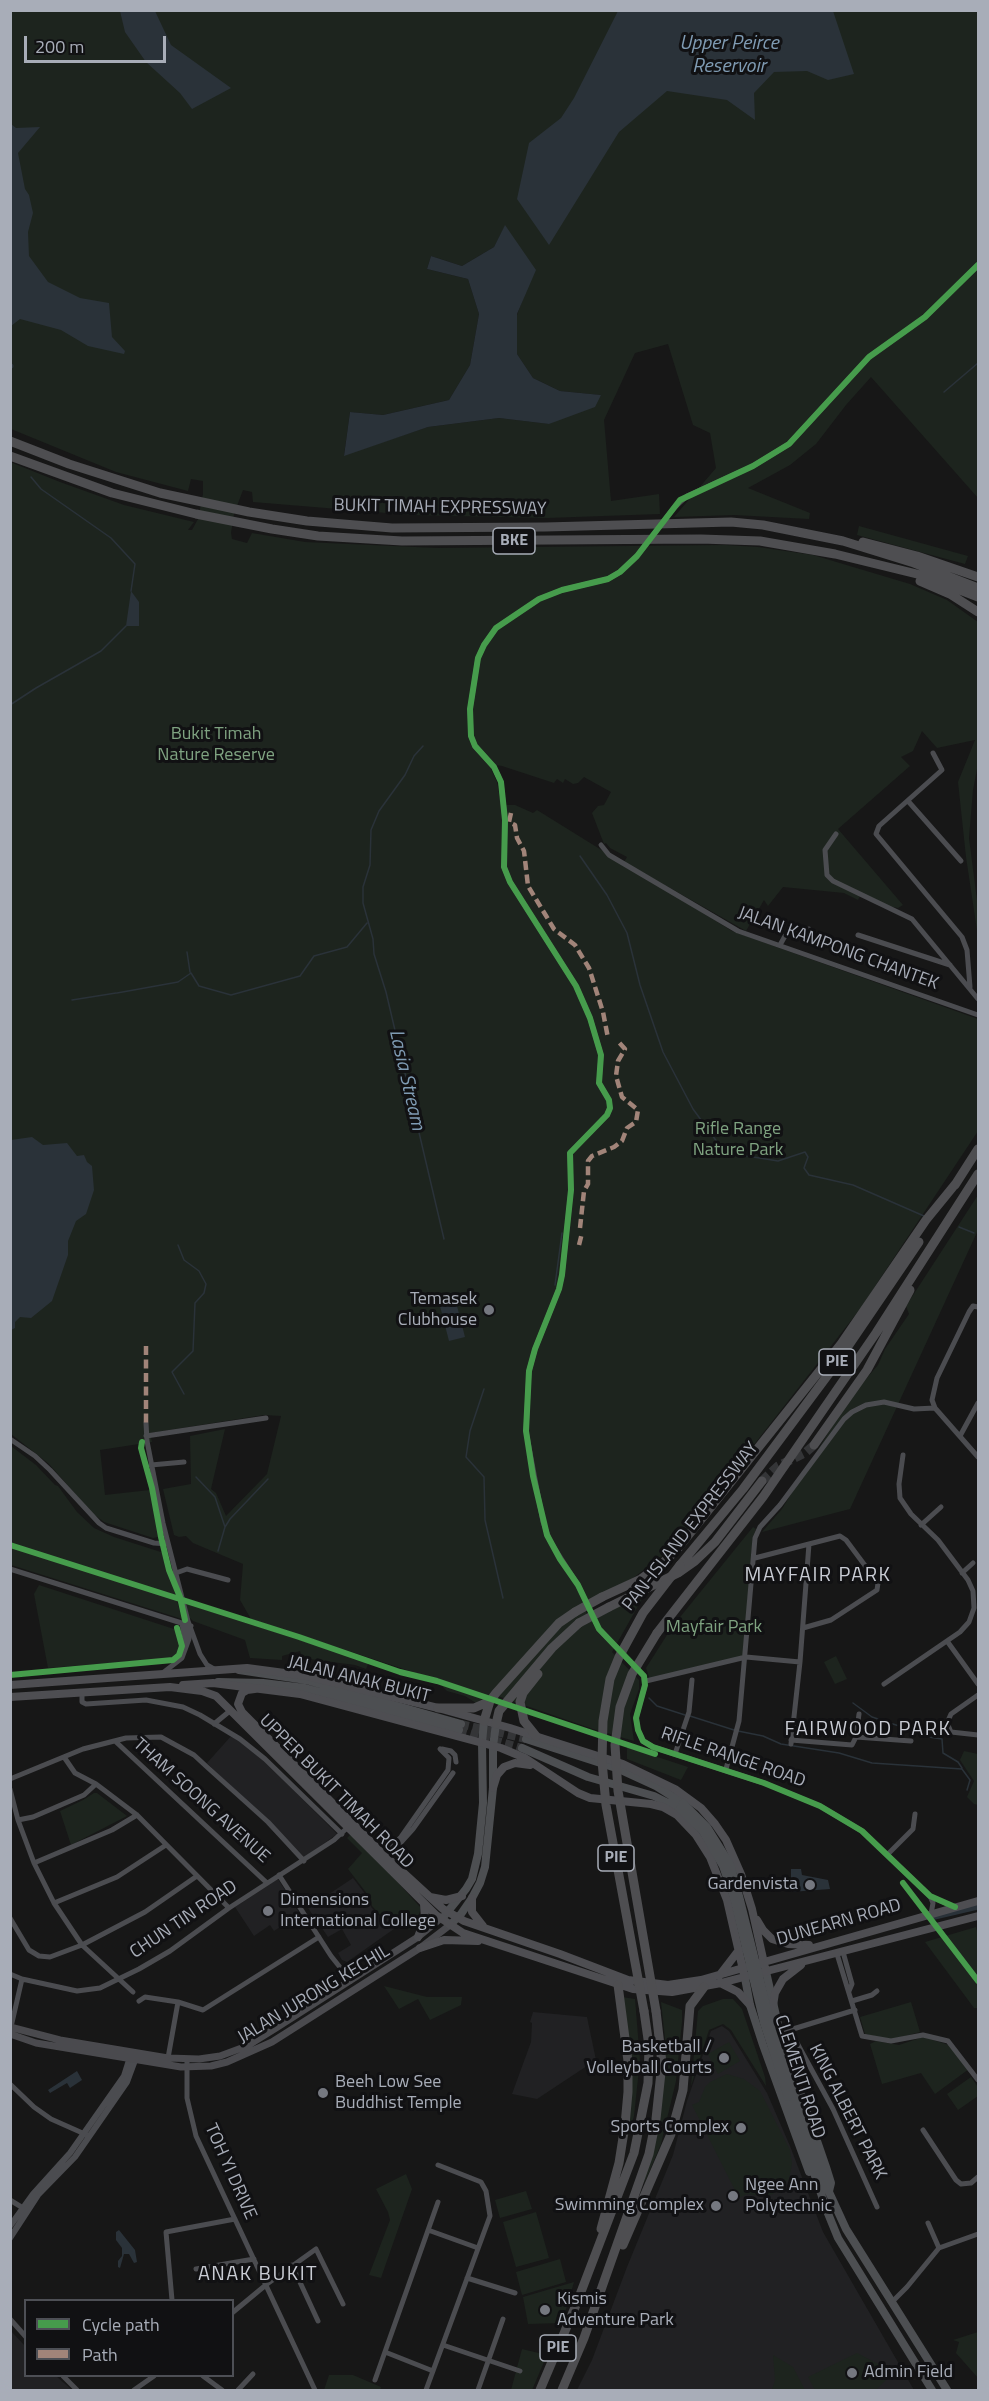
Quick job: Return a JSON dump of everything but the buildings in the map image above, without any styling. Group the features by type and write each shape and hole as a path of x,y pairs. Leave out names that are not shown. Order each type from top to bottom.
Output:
{"highway":[{"name":"BUKIT TIMAH EXPRESSWAY","path":"10,441 69,464 159,493 249,512 307,521 392,528 730,522 792,530 843,541"},
{"name":"BUKIT TIMAH EXPRESSWAY","path":"10,456 64,477 154,504 241,524 318,536 402,541 701,539 760,541 835,554 900,570"},
{"path":"843,541 865,542 917,556 978,577"},
{"name":"BKE","path":"843,541 914,563 978,588"},
{"path":"900,570 921,575 978,597"},
{"path":"900,570 907,576 950,594 978,612"},
{"name":"PAN-ISLAND EXPRESSWAY","path":"540,2391 603,2237 634,2153 646,2102 649,2046 606,1805 602,1761 604,1713 614,1669 633,1629 654,1597 743,1489 836,1364 896,1277 978,1149"},
{"name":"PAN-ISLAND EXPRESSWAY","path":"562,2391 649,2154 656,2119 662,2063 656,2011 618,1791 615,1745 620,1707 632,1674 657,1633 763,1497 876,1333 978,1174"},
{"path":"484,1721 490,1701 559,1623 574,1612 641,1579 663,1563 679,1547 841,1344 926,1220 957,1182"},
{"path":"814,1445 867,1370 909,1291 948,1232 970,1188"},
{"path":"495,1724 499,1711 517,1696 547,1662 552,1648 579,1623 678,1573 695,1561 715,1542 762,1481"},
{"name":"JALAN ANAK BUKIT","path":"235,1669 247,1668 308,1676 438,1708 623,1764 675,1789 701,1808 726,1840 741,1874 755,1923 751,1966"},
{"path":"10,1685 235,1669"},
{"name":"JALAN ANAK BUKIT","path":"170,1687 213,1683 300,1694 514,1753 578,1793 590,1798 651,1803 677,1815 696,1835 710,1857 727,1900 739,1950 751,1966 766,1972"},
{"name":"UPPER BUKIT TIMAH ROAD","path":"10,1697 170,1687 209,1693 231,1710 344,1831 382,1859"},
{"name":"UPPER BUKIT TIMAH ROAD","path":"262,1689 247,1690 242,1694 238,1704 242,1712 382,1859 425,1900 454,1921 463,1933 618,1985 658,1992 704,1987 751,1966 766,1972 978,1916"},
{"path":"517,1696 531,1737"},
{"path":"438,1708 474,1708 490,1701"},
{"path":"493,1788 499,1772 510,1763 519,1762 539,1767"},
{"path":"418,1937 425,1918 425,1900 446,1900 462,1896"},
{"path":"472,1898 474,1914 485,1927"},
{"name":"DUNEARN ROAD","path":"751,1966 978,1900"},
{"path":"752,1909 763,1930 772,1939 801,1946 824,1945"},
{"name":"UPPER BUKIT TIMAH ROAD","path":"454,1921 485,1927 628,1980 645,1984 671,1985 720,1979"},
{"path":"734,1931 746,1930 755,1923"},
{"path":"420,1948 444,1940 484,1941"},
{"path":"739,1950 720,1979 738,1992 750,2005"},
{"path":"774,2011 775,1993 783,1979 807,1962"},
{"path":"603,2237 601,2226 619,2163 627,2092 628,2061 618,1985"},
{"path":"608,2270 616,2260 671,2134 683,2090 690,2006 704,1987"}],"main road":[{"name":"JALAN ANAK BUKIT","path":"213,1683 225,1680 305,1688 460,1727 306,1680 235,1669"},
{"name":"JALAN JURONG KECHIL","path":"10,2034 36,2043 134,2055 187,2059 220,2056 247,2046 418,1937 445,1915 462,1896 472,1879 478,1854 483,1803 484,1721"},
{"name":"JALAN JURONG KECHIL","path":"11,2027 187,2068 227,2062 272,2042 420,1948 454,1921 472,1898 480,1883 488,1850 495,1724"},
{"name":"JALAN ANAK BUKIT","path":"531,1737 619,1769 656,1786 707,1827 729,1864 751,1966"},
{"name":"JALAN ANAK BUKIT","path":"522,1748 588,1777 681,1806"},
{"name":"CLEMENTI ROAD","path":"751,1966 750,2005 794,2136 818,2194 823,2199"},
{"name":"CLEMENTI ROAD","path":"751,1966 770,2020 823,2199 838,2238 932,2391"},
{"name":"CLEMENTI ROAD","path":"766,1972 780,2033 831,2183 828,2192"},
{"path":"758,2028 758,2020 774,2011"},
{"name":"CLEMENTI ROAD","path":"791,2096 828,2192 846,2229 947,2391"}],"street":[{"path":"800,1662 746,1657 646,1681 641,1671 599,1629 578,1585 545,1530 533,1476 525,1419 529,1371 562,1275 571,1190 570,1153 607,1115 610,1108 609,1100 599,1083 601,1055 590,1018 576,986 510,882 504,867 505,820 501,782 494,767 475,746 471,736 474,676 478,658 496,628 539,599 562,590 608,579 620,573 637,556 673,509 687,496 753,466 789,444 868,357 926,317 978,265"},
{"path":"933,753 942,770 879,826 876,837 962,937 967,950 970,987"},
{"path":"908,801 961,861"},
{"path":"836,834 825,850 827,875 833,881 912,919 978,999"},
{"name":"JALAN KAMPONG CHANTEK","path":"602,845 609,855 729,926 978,1016"},
{"path":"780,945 785,936 809,929"},
{"path":"858,934 951,966"},
{"path":"978,1307 974,1306 969,1312 937,1378 932,1400 935,1408 978,1457"},
{"path":"726,1769 738,1725 755,1558 755,1538 760,1527 780,1505 844,1419 852,1412 866,1405 884,1402 914,1409 935,1408"},
{"path":"960,1436 978,1403"},
{"path":"146,1438 266,1418"},
{"path":"146,1423 151,1465 189,1640 178,1663 160,1675"},
{"path":"10,1439 35,1456 50,1470 99,1523 112,1530 154,1544 168,1544"},
{"path":"884,1684 947,1641 969,1622 976,1608 973,1591 962,1573 938,1540 921,1525 900,1498 899,1484 903,1455"},
{"path":"151,1465 184,1462"},
{"path":"921,1525 941,1507"},
{"path":"755,1558 842,1537 876,1580 879,1587 831,1620 803,1628"},
{"path":"809,1544 791,1742 849,1746 854,1743 859,1714"},
{"path":"962,1573 973,1563"},
{"path":"10,1569 187,1624 200,1654 207,1665 216,1670"},
{"path":"176,1573 187,1569 228,1580"},
{"path":"947,1641 978,1684"},
{"path":"675,1754 689,1712 692,1680"},
{"name":"RIFLE RANGE ROAD","path":"646,1681 637,1712 638,1730 648,1744 726,1769 820,1806 861,1831 930,1896 955,1907"},
{"path":"82,1692 82,1702 86,1704 146,1700 167,1702 183,1707 240,1739 344,1831"},
{"path":"978,1695 951,1714 947,1723 951,1732 978,1735"},
{"path":"217,1726 231,1710"},
{"path":"10,1779 64,1757 115,1741 126,1738 161,1737 187,1751 268,1821 304,1861"},
{"path":"855,1737 911,1741"},
{"name":"THAM SOONG AVENUE","path":"115,1741 267,1883"},
{"path":"382,1859 401,1837 448,1770 449,1758 440,1749 451,1751 455,1755 456,1762"},
{"path":"64,1757 75,1773 96,1784 136,1815 229,1908"},
{"path":"382,1859 413,1829 453,1773"},
{"path":"18,1820 33,1817 84,1795 96,1784"},
{"path":"10,1789 18,1820 34,1863 54,1903 82,1945 133,1992"},
{"path":"887,1855 913,1829 915,1814"},
{"path":"34,1863 112,1830 136,1815"},
{"name":"CHUN TIN ROAD","path":"10,1974 22,1979 84,1992 99,1988 170,1951 229,1908 304,1861 344,1831"},
{"path":"54,1903 117,1877 166,1845"},
{"path":"279,1875 351,1981"},
{"path":"10,1918 29,1950 39,1956 50,1957 82,1945 145,1912 197,1876"},
{"path":"930,1896 933,1903 931,1914"},
{"path":"139,2001 145,1997 178,2002 203,2010 319,1937"},
{"path":"840,1953 862,2036 891,2041 923,2035 948,2042 978,2080"},
{"path":"11,2027 22,1979"},
{"path":"852,2001 872,1995 877,1991"},
{"path":"168,2058 178,2002"},
{"name":"KING ALBERT PARK","path":"780,2033 855,2010"},
{"name":"KING ALBERT PARK","path":"790,2030 833,2109 877,2207"},
{"path":"10,2226 37,2189 62,2164 126,2082 134,2055"},
{"name":"TOH YI DRIVE","path":"187,2059 187,2098 192,2124 315,2391"},
{"path":"10,2084 51,2119 86,2134"},
{"path":"923,2130 956,2180 961,2184 971,2183 978,2177"},
{"path":"10,2238 38,2195 66,2167 86,2134"},
{"path":"426,2391 490,2216 484,2186 476,2179 438,2165"},
{"path":"10,2200 22,2208"},
{"path":"375,2380 438,2202"},
{"path":"172,2299 166,2232 235,2219"},
{"path":"928,2223 939,2248"},
{"path":"428,2230 478,2248"},
{"path":"892,2302 939,2248 978,2234"},
{"path":"234,2311 292,2265 317,2249 343,2304"},
{"path":"196,2269 254,2259"},
{"path":"292,2265 318,2321"},
{"path":"467,2278 515,2293"},
{"path":"10,2319 24,2335"},
{"path":"478,2391 503,2319"},
{"path":"443,2344 520,2371"},
{"path":"385,2352 433,2371"},
{"path":"238,2391 253,2374"},
{"path":"64,2377 77,2391"},
{"path":"134,2391 153,2377"},
{"path":"204,2377 222,2391"}],"shaded area":[{"path":"232,1735 264,1760 337,1834 301,1860 207,1763"},
{"path":"353,1878 369,1899 371,1907 383,1920 391,1913 401,1924 347,1962 342,1960 338,1953 351,1945 342,1929 328,1937 308,1908"},
{"name":"Dimensions International College","path":"278,1879 300,1914 274,1931 270,1925 254,1936 235,1907"},
{"path":"533,2012 587,2017 596,2060 537,2099 512,2094 531,2042 532,2023 530,2022"},
{"name":"Ngee Ann Polytechnic","path":"722,2026 729,2031 767,2093 823,2232 914,2390 577,2390 592,2360 673,2155 687,2101 711,2031"},
{"path":"11,2331 24,2345 24,2377 57,2377 72,2390 11,2390"}],"green space":[{"path":"11,11 978,11 978,498 871,377 816,444 790,465 748,488 810,513 809,519 734,515 674,517 716,468 710,433 693,425 668,344 635,353 604,420 611,501 659,494 660,514 547,518 411,515 253,502 252,492 243,490 234,514 232,539 247,543 252,533 305,542 437,548 725,545 758,547 813,555 910,584 947,600 978,622 978,764 973,790 969,838 978,908 978,937 958,782 975,740 937,748 922,731 913,751 901,757 910,766 838,829 903,905 898,908 877,904 860,896 858,900 844,893 783,887 768,906 764,900 746,931 624,862 627,857 610,848 606,843 604,844 592,813 598,806 604,805 611,792 584,777 578,783 573,784 565,779 563,783 557,779 554,783 502,766 496,765 491,769 497,782 501,805 515,805 533,813 537,810 732,931 978,1019 978,1131 860,1309 674,1547 633,1578 583,1604 590,1622 622,1604 642,1599 612,1652 639,1680 639,1689 630,1714 634,1741 492,1694 489,1697 251,1619 240,1600 243,1564 193,1543 186,1536 174,1535 163,1489 191,1484 190,1436 225,1429 211,1489 216,1493 226,1516 267,1474 281,1416 264,1415 150,1433 152,1442 100,1450 105,1495 150,1490 159,1533 158,1537 153,1538 104,1522 92,1513 49,1464 11,1434 10,462 124,505 194,522 188,530 192,530 198,519 203,481 191,479 188,491 116,472 11,429","holes":["505,226 524,296 517,315 517,354 533,378 560,391 601,395 549,424 499,418 428,427 344,455 350,412 383,415 449,400 470,365 479,314 468,279 427,269 431,256 462,266 494,247"]},
{"path":"859,526 968,556 965,564 857,535"},
{"path":"978,1195 978,1230 850,1509 762,1532 782,1509 848,1400 878,1365 885,1349 909,1314 906,1306"},
{"path":"11,1446 58,1486 77,1512 94,1528 164,1553 182,1619 11,1565"},
{"name":"Mayfair Park","path":"753,1527 756,1529 753,1537 743,1656 650,1680 646,1668 672,1627"},
{"path":"39,1585 174,1629 179,1636 180,1647 177,1654 172,1658 48,1668 34,1594"},
{"path":"186,1604 369,1662 366,1669 355,1665 302,1658 300,1651 282,1656 282,1660 250,1658 245,1640 193,1621 189,1617"},
{"path":"836,1656 847,1679 835,1684 824,1662"},
{"path":"439,1683 483,1698 476,1703 465,1696 447,1691"},
{"path":"627,1747 688,1767 681,1780 627,1759"},
{"path":"964,1751 978,1754 978,1805 967,1797 974,1781 960,1760"},
{"path":"94,1793 127,1816 71,1845 60,1811"},
{"path":"350,1835 357,1837 421,1908 416,1923 409,1930 391,1912 384,1919 372,1906 371,1899 348,1869 362,1853 347,1838"},
{"path":"976,1927 978,2008 974,2008 925,1942"},
{"path":"384,1986 427,1997 462,1997 461,2005 430,2020 418,1999 399,2009"},
{"path":"622,1997 635,1999 640,2060 634,2116 622,2157 629,2117"},
{"path":"723,1999 733,1999 742,2009 766,2086 731,2030 723,2024 709,2030 691,2086 698,2011 703,2006"},
{"path":"661,2002 682,2010 682,2022 676,2081 661,2144 644,2184 666,2048"},
{"path":"911,2002 920,2032 891,2040 865,2034 860,2017"},
{"path":"923,2037 949,2045 969,2069 935,2094 921,2073 882,2084 870,2044 876,2041 899,2045"},
{"name":"Basketball / Volleyball Courts","path":"729,2042 740,2061 718,2074 708,2054"},
{"name":"Sports Complex","path":"727,2074 744,2079 760,2091 790,2150 792,2164 789,2179 773,2194 761,2196 747,2194 739,2198 692,2105 699,2102 705,2087 710,2082"},
{"path":"971,2077 978,2087 978,2096 958,2110 947,2094"},
{"path":"406,2174 412,2189 381,2278 369,2275 390,2220 376,2189"},
{"path":"526,2191 532,2209 500,2218 495,2200"},
{"path":"536,2212 549,2258 516,2267 503,2222"},
{"path":"560,2259 566,2282 522,2295 516,2272"},
{"name":"Kismis Adventure Park","path":"574,2282 562,2323 528,2324 523,2297"},
{"path":"978,2332 978,2378 956,2353 959,2342 953,2340"},
{"path":"522,2349 547,2355 532,2390 511,2390"},
{"name":"Admin Field","path":"857,2353 888,2369 887,2379 876,2390 815,2390 808,2377"},
{"path":"773,2355 793,2367 805,2390 772,2390 775,2380"},
{"path":"329,2375 353,2375 381,2387 380,2390 324,2390"}],"water":[{"path":"120,11 155,11 171,45 231,88 192,109 180,93 146,62 125,32"},
{"name":"Upper Peirce Reservoir","path":"618,11 833,11 854,74 828,80 807,71 774,72 754,93 755,120 727,100 667,91 619,132 549,245 517,199 529,143 561,118 574,98"},
{"path":"11,124 16,128 40,127 18,153 25,189 29,195 33,213 28,232 29,256 48,282 80,298 109,303 112,337 125,351 124,354 88,346 61,330 20,319 11,326"},
{"path":"505,225 536,270 517,314 517,354 533,378 560,391 601,395 595,407 549,424 499,418 428,427 344,456 350,412 383,415 449,400 470,365 479,314 468,279 427,269 431,256 462,266 494,247"},
{"path":"131,591 139,602 139,626 126,626"},
{"path":"32,1137 43,1145 67,1143 77,1156 84,1155 92,1166 94,1190 86,1214 76,1221 68,1241 68,1255 52,1301 31,1318 20,1317 15,1322 15,1328 11,1330 11,1140"},
{"path":"456,1302 465,1337 449,1341 440,1306"},
{"name":"Gardenvista","path":"791,1869 801,1869 802,1875 828,1880 830,1889 791,1892"},
{"path":"77,2071 82,2080 70,2088 67,2083 50,2093 48,2090"},
{"path":"119,2230 135,2250 137,2262 134,2263 129,2254 124,2254 120,2268 118,2261 122,2256 122,2248 116,2240 116,2232"}],"waterway":[{"path":"944,392 978,363"},
{"path":"31,477 41,489 111,538 135,564 131,591"},
{"path":"10,705 101,651 126,626"},
{"name":"Lasia Stream","path":"423,746 414,756 405,775 379,811 371,830 370,865 363,887 363,903 444,1239"},
{"path":"580,856 607,895 627,933 640,985 663,1052 693,1109 723,1150 778,1161 805,1152 808,1157 804,1168 809,1175 853,1185 924,1216"},
{"name":"Lasia Stream","path":"117,993 178,982 191,973 199,986 231,995 300,976 314,956 347,947 367,923"},
{"path":"187,952 190,972"},
{"name":"Lasia Stream","path":"72,1000 116,993"},
{"path":"959,1227 974,1233"},
{"path":"555,1285 562,1233"},
{"path":"178,1245 184,1260 199,1271 206,1284 204,1293 195,1303 193,1351 172,1372 184,1394"},
{"name":"Lasia Stream","path":"484,1389 470,1431 466,1457 484,1477 485,1520 503,1598"},
{"path":"196,1477 215,1497 225,1527"},
{"path":"218,1551 225,1527 230,1519 268,1479"},
{"path":"649,1698 657,1706 685,1715"},
{"path":"853,1703 872,1717 917,1732 922,1736 942,1739 943,1753 958,1762 962,1768"},
{"path":"690,1716 734,1730"},
{"path":"738,1731 763,1736 781,1744 839,1753 872,1763 962,1769 970,1780 967,1790"},
{"path":"935,1917 978,1907"}],"tunnel":[{"path":"762,1481 778,1466 805,1453 814,1445"},
{"path":"461,1724 526,1739"},
{"path":"459,1730 522,1748"}],"marked path":[{"path":"511,813 509,822 515,825 517,838 524,851 528,886 554,929 575,945 589,968 603,1012 608,1038"},
{"path":"580,1228 584,1191 588,1184 588,1161 592,1156 622,1141 627,1128 636,1122 638,1110 622,1097 616,1076 618,1061 625,1049 617,1040"},
{"path":"579,1245 582,1233"},
{"path":"146,1346 146,1423"}],"cycle path":[{"path":"955,1907 930,1896 862,1831 820,1806 764,1783 653,1747 643,1741 636,1718 645,1685 644,1676 599,1629 578,1585 547,1535 533,1476 526,1431 529,1371 562,1275 571,1190 570,1153 607,1115 610,1108 609,1100 599,1083 601,1055 590,1018 576,986 510,882 504,867 505,820 501,782 494,767 475,746 471,736 470,709 478,658 496,628 539,599 562,590 608,579 620,572 637,556 680,500 753,466 789,444 869,357 925,317 978,265"},
{"path":"142,1442 141,1448 152,1488 161,1537 185,1620"},
{"path":"10,1545 299,1637 400,1672 437,1681 655,1754"},
{"path":"10,1675 173,1660 179,1655 182,1646 177,1628"},
{"path":"903,1883 978,1981"}],"place":[{"name":"Temasek Clubhouse","path":"489,1310"},
{"name":"Gardenvista","path":"810,1885"},
{"name":"Dimensions International College","path":"268,1911"},
{"name":"Basketball / Volleyball Courts","path":"724,2058"},
{"name":"Beeh Low See Buddhist Temple","path":"323,2093"},
{"name":"Sports Complex","path":"741,2128"},
{"name":"Ngee Ann Polytechnic","path":"733,2196"},
{"name":"Swimming Complex","path":"716,2206"},
{"name":"Kismis Adventure Park","path":"545,2310"},
{"name":"Admin Field","path":"852,2373"}],"district":[{"name":"MAYFAIR PARK","path":"818,1576"},
{"name":"FAIRWOOD PARK","path":"868,1730"},
{"name":"ANAK BUKIT","path":"258,2275"}],"park label":[{"name":"Bukit Timah Nature Reserve","path":"216,745"},
{"name":"Rifle Range Nature Park","path":"738,1140"}]}
